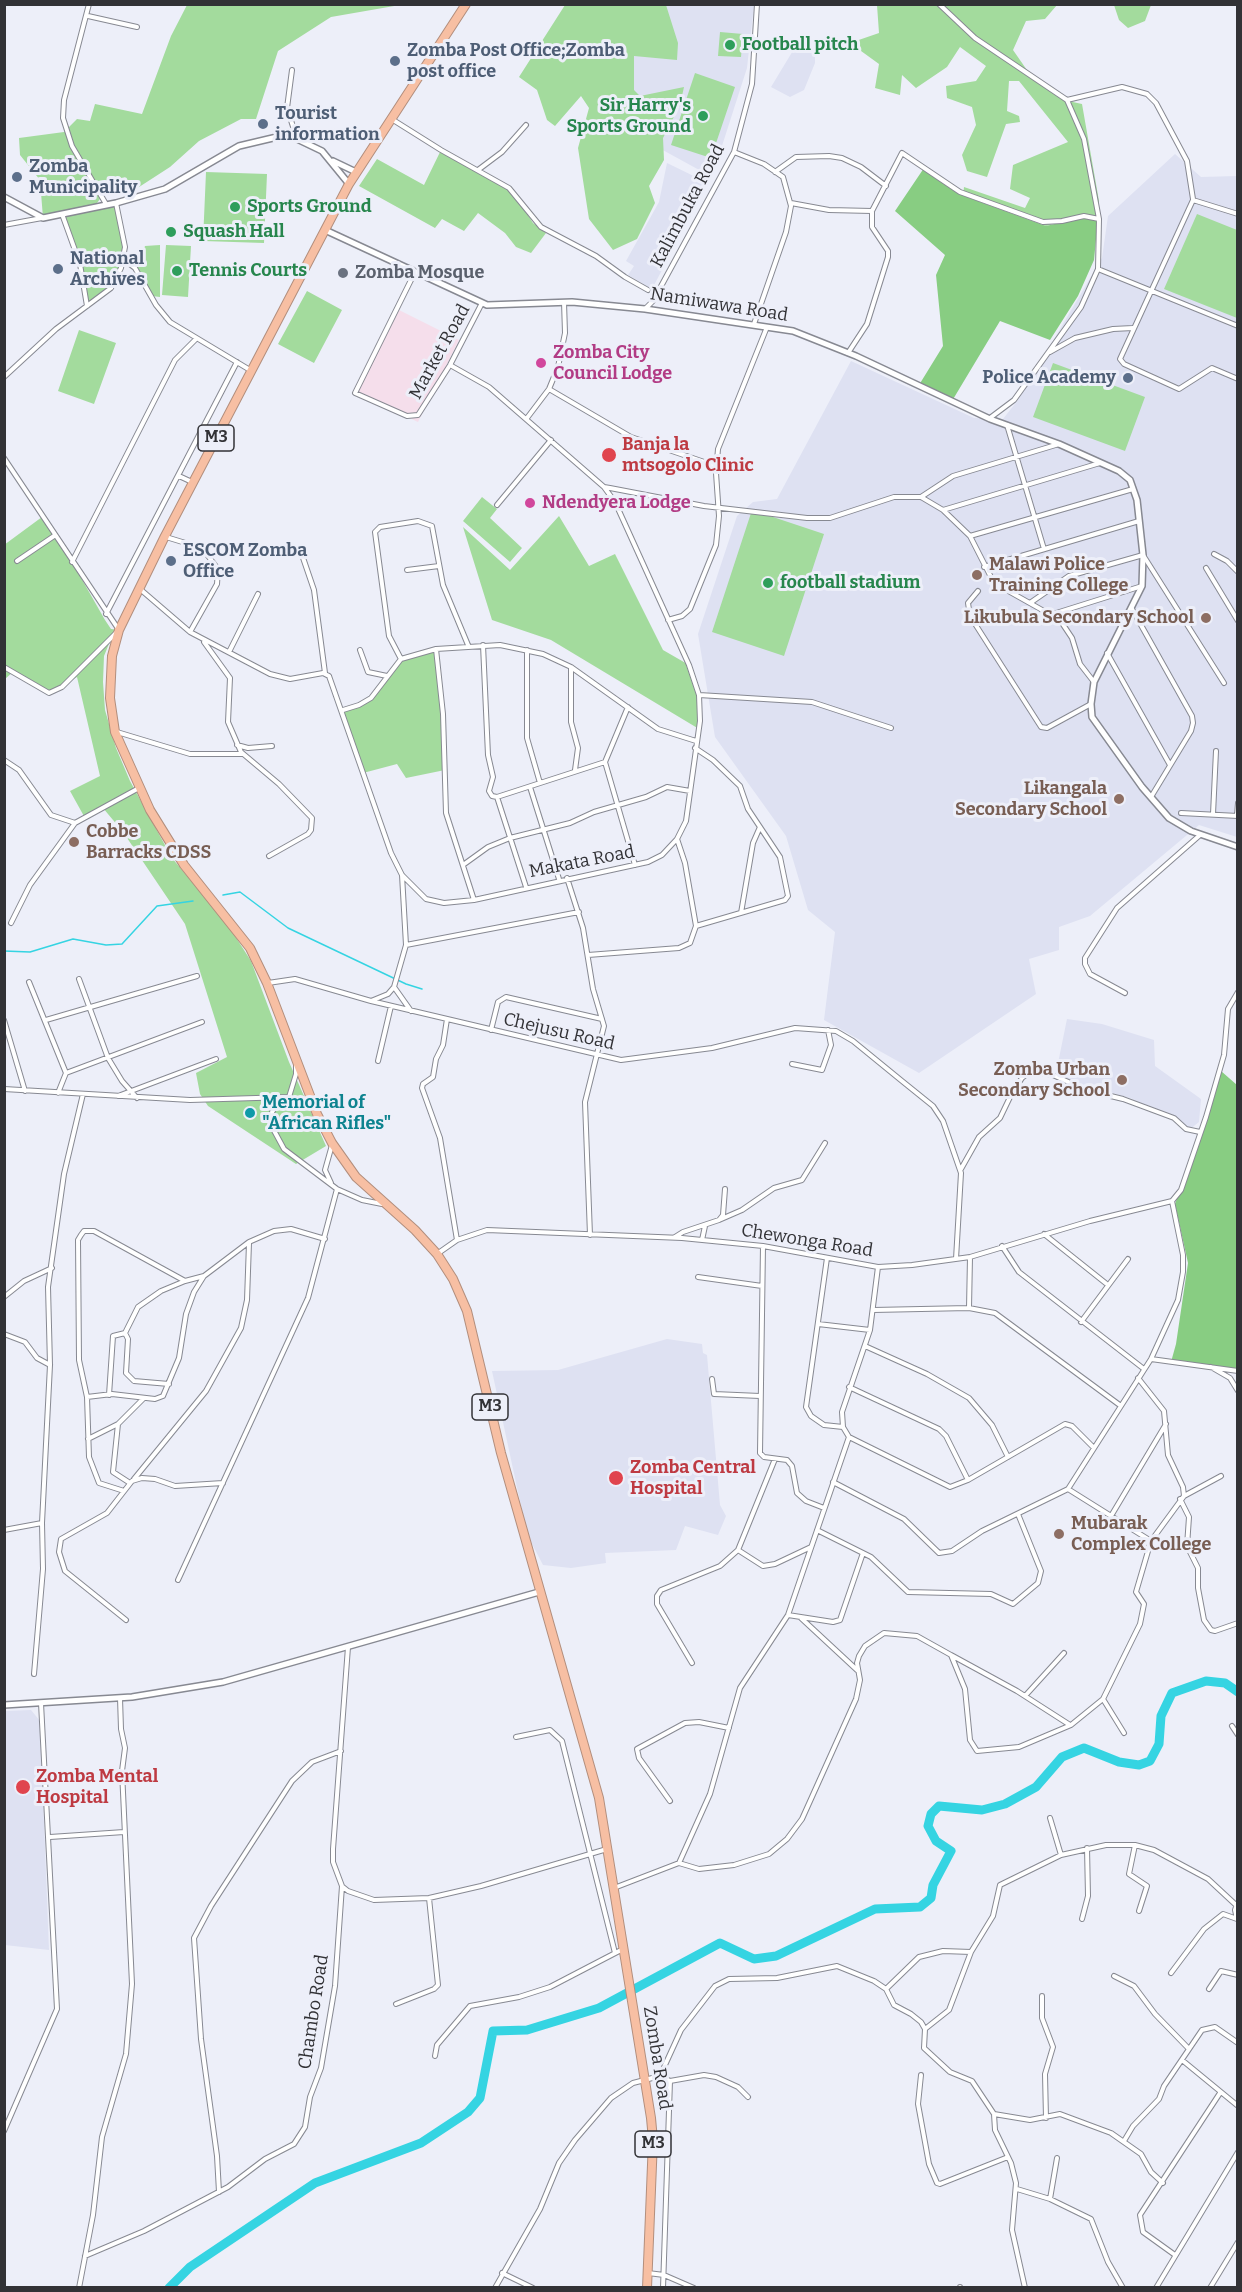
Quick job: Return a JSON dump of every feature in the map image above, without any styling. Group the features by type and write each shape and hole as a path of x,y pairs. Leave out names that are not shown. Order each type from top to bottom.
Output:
{"highway":[{"name":"M3","path":"466,4 349,183 165,536 118,630 110,677 111,706 115,732 159,827 203,890 244,939 267,983 317,1114 332,1143 357,1177 415,1230 437,1254 453,1279 467,1311 501,1453 539,1592 592,1767 624,1948"},
{"name":"Zomba Road","path":"624,1948 646,2080 653,2140 647,2288"}],"street":[{"path":"89,4 64,100 63,118 72,146 106,204"},
{"name":"Kalimbuka Road","path":"645,309 653,301 734,152 752,84 757,4"},
{"path":"939,4 975,38 1067,100 1084,139 1099,219 1098,269 1081,307 1014,400 990,419"},
{"path":"87,16 137,27"},
{"path":"292,69 287,108 297,139"},
{"path":"1067,100 1122,87 1147,94 1156,103 1187,161 1193,200 1120,359 1124,364 1179,389 1212,368 1238,379"},
{"path":"390,117 508,188 541,227 596,255 625,277 648,290"},
{"path":"478,170 502,152 526,125"},
{"path":"4,225 116,203 165,189 226,152 250,141 277,137 297,139 322,152 349,183"},
{"path":"734,152 775,171 784,180 791,203 786,232 754,324"},
{"path":"848,352 867,324 888,257 888,251 872,227 872,211 902,153 960,192 1043,222 1087,216 1099,219"},
{"path":"775,171 796,157 829,156 842,158 861,167 886,186"},
{"path":"332,161 356,172"},
{"path":"4,197 44,218"},
{"path":"1193,200 1238,214"},
{"path":"4,376 56,329 111,288 123,259 124,247 116,203"},
{"path":"791,203 829,210 872,211"},
{"path":"62,214 80,264 87,306"},
{"name":"Namiwawa Road","path":"325,230 482,303 496,305 564,301 645,309 793,331 848,352 990,419 1059,444 1102,463 1130,480 1134,488"},
{"path":"123,259 135,268 163,316 196,339 252,370"},
{"path":"1098,269 1238,326"},
{"name":"Market Road","path":"415,272 355,393 407,416 415,417 422,412 450,365 482,303"},
{"path":"526,418 549,389 564,344 564,301"},
{"path":"668,620 682,616 690,609 716,546 718,448 767,327"},
{"path":"1047,354 1075,338 1133,328"},
{"path":"72,562 175,360 196,339"},
{"path":"106,614 237,362"},
{"name":"Makata Road","path":"325,673 333,683 343,710 391,853 402,875 419,894 433,902 474,900 559,879 654,860 677,839 686,821 700,721 699,695 689,664 615,502 604,487 489,387 450,365"},
{"path":"549,389 631,437 716,466"},
{"path":"1007,424 1044,549"},
{"path":"497,505 552,440"},
{"path":"921,497 953,476 990,463 1017,459 1059,444"},
{"path":"4,458 118,630 62,687 49,693 4,667"},
{"path":"943,510 1102,463"},
{"path":"179,476 193,482"},
{"path":"604,487 717,507 830,518 894,497 921,497 943,510 970,536 989,578 999,588 1060,620 1072,638 1080,664 1094,682"},
{"path":"970,536 1134,488 1143,555 1142,586 1094,682 1090,704 1092,717 1150,799 1169,818 1200,834 1238,847"},
{"path":"984,567 1139,520"},
{"path":"401,659 389,636 376,529 418,521 430,524 434,530 439,566 450,606 468,645"},
{"path":"17,561 54,536"},
{"path":"165,536 202,548 218,569 217,584 190,632"},
{"path":"139,588 190,632 270,674 286,679 325,673 314,590 300,549"},
{"path":"1214,554 1227,561 1238,573"},
{"path":"1030,603 1069,576 1143,555"},
{"path":"1143,555 1224,683"},
{"path":"407,570 439,566"},
{"path":"1206,568 1238,621"},
{"path":"1052,614 1142,586"},
{"path":"978,591 968,603 970,616 1041,727 1047,728 1090,704"},
{"path":"229,653 258,594"},
{"path":"1132,609 1192,716 1191,731 1150,799"},
{"path":"202,639 230,678 227,711 236,744 241,753 279,784 312,818 311,830 308,834 269,856"},
{"path":"483,645 488,755 493,777 489,791 497,797 526,887"},
{"path":"343,710 365,702 401,659 436,649 483,645 527,650 572,667 658,729 696,741"},
{"path":"436,649 443,714 446,813 474,900"},
{"path":"360,650 369,673 388,676"},
{"path":"527,650 528,738 540,783"},
{"path":"1107,653 1170,765"},
{"path":"572,667 571,722 578,748 575,770"},
{"path":"699,695 812,702 891,728"},
{"path":"628,707 605,762 635,865"},
{"path":"115,732 190,754 241,753 246,747"},
{"path":"236,744 246,747 272,746"},
{"path":"695,748 735,780 760,827 780,857 788,896 785,900 696,926"},
{"path":"1214,814 1216,751"},
{"path":"4,760 19,770 51,815 75,823"},
{"path":"497,797 605,762"},
{"path":"530,787 559,879"},
{"path":"463,864 488,847 510,838 570,823 594,812 618,806 667,787 690,790"},
{"path":"11,922 30,885 75,823 139,788"},
{"path":"1181,813 1237,816 1238,803"},
{"path":"741,913 747,873 760,827"},
{"path":"1125,993 1090,974 1085,958 1117,908 1200,834"},
{"path":"588,955 679,948 690,943 696,926 684,859 677,839"},
{"path":"371,1001 388,994 394,987 406,945 402,875"},
{"path":"567,878 579,912 593,989 603,1020 604,1031 585,1109 590,1235"},
{"path":"406,945 579,912"},
{"path":"46,1020 197,976"},
{"path":"79,979 108,1058 138,1098"},
{"name":"Chejusu Road","path":"267,983 295,980 447,1020 599,1056 627,1060 712,1048 781,1030 828,1029 853,1041 937,1111 961,1168"},
{"path":"30,982 66,1073 58,1093"},
{"path":"394,987 411,1011"},
{"path":"833,1482 904,1519 939,1553 952,1551 982,1531 1068,1489 1151,1359 1170,1322 1182,1281 1183,1255 1172,1201 1179,1194 1224,1056 1228,1009 1238,992"},
{"path":"490,1030 498,1002 506,997 603,1020"},
{"path":"378,1061 391,1006"},
{"path":"4,1020 25,1091"},
{"path":"447,1020 444,1046 437,1056 432,1078 422,1086 440,1138 457,1240"},
{"path":"66,1073 202,1022"},
{"path":"792,1064 822,1070 831,1045 828,1029"},
{"path":"117,1096 216,1059"},
{"path":"296,1060 296,1074 288,1097 277,1104 271,1114 276,1136 284,1149 338,1189 362,1200 386,1205"},
{"path":"956,1259 961,1168 980,1137 1000,1118 1015,1089 1031,1071 1053,1076 1086,1090 1123,1099 1174,1118 1186,1129 1200,1132"},
{"path":"4,1089 190,1100 288,1097"},
{"path":"34,1674 44,1569 42,1523 51,1323 47,1299 65,1168 83,1094"},
{"path":"331,1184 325,1170 332,1143"},
{"path":"675,1238 683,1232 705,1226 742,1210 774,1188 802,1180 825,1143"},
{"path":"178,1580 308,1298 338,1189"},
{"path":"719,1220 723,1215 725,1189"},
{"name":"Chewonga Road","path":"437,1254 457,1240 488,1230 702,1240 764,1246 878,1267 970,1257 1044,1234 1172,1201"},
{"path":"702,1240 705,1226"},
{"path":"87,1397 109,1395 161,1398 169,1384 178,1358 194,1292 204,1276 249,1242 282,1229 325,1239"},
{"path":"124,1491 99,1483 89,1457 87,1397 79,1360 78,1240 84,1231 94,1231 185,1281"},
{"path":"1044,1234 1108,1285"},
{"path":"126,1620 95,1592 68,1575 63,1568 59,1552 63,1536 107,1513 206,1391 241,1328 247,1300 249,1242"},
{"path":"764,1246 760,1453 763,1457 790,1463 800,1497 824,1508"},
{"path":"1002,1246 1019,1272 1144,1369"},
{"path":"969,1308 970,1257"},
{"path":"828,1258 806,1407 811,1416 824,1425 843,1427"},
{"path":"1081,1322 1128,1259"},
{"path":"4,1297 24,1281 52,1267"},
{"path":"878,1267 870,1330 842,1412 843,1427 849,1437 943,1486 956,1486 968,1480 1065,1424 1072,1426 1094,1448"},
{"path":"109,1395 113,1336 125,1333 138,1307 162,1291 204,1276"},
{"path":"698,1277 762,1286"},
{"path":"873,1310 983,1309 1005,1318 1121,1406"},
{"path":"818,1324 870,1330"},
{"path":"125,1333 128,1339 126,1373 134,1381 169,1384"},
{"path":"4,1334 24,1342 37,1358 50,1365"},
{"path":"865,1346 927,1374 969,1398 992,1425 1008,1457"},
{"path":"1151,1359 1238,1371"},
{"path":"1211,1366 1230,1378 1238,1391"},
{"path":"1138,1378 1160,1402 1167,1422 1168,1455 1183,1487 1182,1498 1189,1517 1187,1546 1198,1568 1198,1588 1204,1620 1211,1630 1215,1631 1238,1623"},
{"path":"712,1379 713,1392 717,1395 760,1396"},
{"path":"849,1387 939,1429 946,1436 968,1480"},
{"path":"88,1439 118,1424 144,1398"},
{"path":"1111,1516 1167,1422"},
{"path":"118,1424 113,1472 131,1482 142,1478 155,1479 175,1486 223,1483"},
{"path":"679,1863 710,1794 740,1688 788,1615 849,1437"},
{"path":"692,1663 657,1604 657,1596 665,1587 720,1566 738,1550 775,1459"},
{"path":"951,1655 965,1689 970,1740 977,1751 1019,1747 1071,1725 1103,1699 1140,1624 1144,1604 1136,1592 1151,1541 1182,1498 1221,1476"},
{"path":"1068,1489 1151,1541"},
{"path":"817,1530 881,1564 908,1592 991,1594 1013,1604 1038,1583 1041,1571 1018,1514"},
{"path":"4,1530 42,1523"},
{"path":"738,1550 763,1566 775,1564 812,1546"},
{"path":"788,1615 833,1622 840,1620 863,1553"},
{"path":"4,1705 120,1698 179,1691 223,1682 539,1592"},
{"path":"801,1618 858,1670"},
{"path":"614,1888 679,1863 699,1869 734,1865 769,1854 787,1839 801,1819 856,1699 860,1680 859,1656 865,1646 884,1633 917,1636 1025,1696 1071,1725"},
{"name":"Chambo Road","path":"85,2256 144,2231 219,2192 265,2159 294,2144 305,2127 310,2097 321,2068 335,1986 342,1886 333,1855 348,1647"},
{"path":"1025,1696 1064,1653"},
{"path":"79,2288 102,2138 126,2054 132,1984 124,1832 122,1771 124,1748 120,1698"},
{"path":"1103,1699 1124,1733"},
{"path":"4,2131 57,2009 50,1838 41,1704"},
{"path":"670,1801 639,1758 637,1749 685,1723 699,1722 729,1728"},
{"path":"1232,1726 1238,1735"},
{"path":"516,1737 542,1729 554,1731 559,1736 615,1953"},
{"path":"219,2192 216,2146 201,2039 194,1938 211,1906 292,1781 312,1762 341,1750"},
{"path":"1050,1818 1061,1855"},
{"path":"50,1838 124,1832"},
{"path":"925,2029 949,2010 971,1952 993,1916 1000,1886 1061,1855 1087,1848 1106,1845 1135,1845 1178,1861 1216,1885 1237,1904 1237,1919 1223,1914 1204,1929 1171,1973"},
{"path":"1135,1845 1129,1874 1147,1886 1139,1911"},
{"path":"342,1886 348,1891 374,1900 429,1898 482,1886 608,1848"},
{"path":"1082,1920 1089,1896 1087,1848"},
{"path":"396,2004 434,1989 438,1984 429,1898"},
{"path":"435,2056 437,2045 470,2006 519,1997 550,1987 624,1948"},
{"path":"886,1989 919,1957 943,1951 971,1952"},
{"path":"660,2076 681,2030 721,1981 777,1978 837,1966 874,1981 886,1989 894,2006 911,2014 925,2029 924,2048 950,2072 972,2081 994,2114 995,2130 1008,2157 1017,2189 1012,2230 1025,2288"},
{"path":"1209,1989 1221,1971 1238,1975"},
{"path":"1113,1976 1134,1986 1155,2014 1189,2049"},
{"path":"1042,1996 1042,2018 1053,2047 1045,2074 1047,2118"},
{"path":"1124,2141 1133,2126 1160,2099 1164,2086 1202,2030 1211,2026 1219,2028 1238,2043"},
{"path":"1182,2060 1238,2106"},
{"path":"495,2288 540,2209 560,2163 575,2140 611,2098 626,2087 660,2076 670,2081 704,2075 738,2086 748,2097"},
{"path":"921,2075 918,2104 929,2164 937,2182 940,2184 1008,2157"},
{"path":"663,2288 670,2081"},
{"path":"1175,2255 1143,2232 1140,2221 1143,2211 1220,2093"},
{"path":"994,2114 1030,2120 1060,2114 1111,2133 1141,2154 1151,2172 1163,2183"},
{"path":"1156,2288 1238,2151"},
{"path":"1050,2199 1057,2158"},
{"path":"1017,2189 1050,2199 1091,2219 1107,2262 1123,2288"},
{"path":"1210,2288 1238,2242"},
{"path":"502,2273 533,2288"},
{"path":"648,2273 664,2275 693,2288"}],"shaded area":[{"path":"612,5 754,5 747,68 712,177 628,131"},
{"path":"797,44 815,53 815,63 804,90 790,97 771,87"},
{"name":"Malawi Police Training College","path":"1175,154 1201,177 1237,176 1237,837 1199,825 1090,916 1059,927 1059,950 1029,959 1036,994 919,1073 824,1020 835,932 808,910 786,836 715,737 698,634 737,516 753,502 777,499 851,361 974,418 1003,419 1018,400 1102,258 1108,216"},
{"path":"667,163 708,183 652,289 628,275 634,266 626,261 659,202"},
{"path":"399,310 459,340 418,422 357,393"},
{"name":"Zomba Urban Secondary School","path":"1067,1019 1102,1024 1154,1040 1155,1066 1201,1099 1199,1122 1190,1129 1130,1098 1084,1086 1056,1073"},
{"name":"Zomba Central Hospital","path":"667,1339 702,1344 703,1353 707,1355 720,1505 726,1516 718,1535 685,1526 676,1550 605,1553 606,1563 571,1568 543,1565 530,1540 524,1520 492,1371 558,1370"},
{"name":"Zomba Mental Hospital","path":"31,1710 40,1721 49,1950 5,1945 5,1711"}],"green space":[{"path":"1114,4 1151,5 1145,21 1128,28 1119,20"},
{"path":"187,5 400,5 331,17 278,51 256,119 241,119 199,141 170,167 136,189 106,191 94,207 116,203 125,247 123,259 112,284 85,306 84,284 74,245 62,215 43,218 40,180 20,155 19,138 64,132 77,119 90,121 95,104 142,114 171,36"},
{"path":"565,5 666,5 678,43 677,60 634,56 634,90 640,96 684,87 680,105 663,138 664,160 649,186 655,203 637,239 613,250 589,219 578,148 589,108 581,96 555,126 547,120 537,90 519,77"},
{"path":"877,5 1057,5 1045,19 1026,21 1013,50 1029,73 1068,101 1082,104 1099,201 1098,219 1083,217 1046,226 963,196 964,187 1025,208 1030,198 1010,189 1013,165 1068,142 1019,81 1009,81 1007,111 1019,116 1020,122 1006,124 987,177 967,171 962,155 976,125 972,107 947,98 946,86 976,81 986,66 960,47 947,67 916,88 902,75 900,95 875,88 879,64 850,43 879,33"},
{"name":"Football pitch","path":"720,32 743,34 741,57 718,56"},
{"name":"Sir Harry's Sports Ground","path":"695,73 735,87 711,158 671,145"},
{"path":"441,150 510,187 533,223 546,233 531,253 516,247 505,233 478,213 464,231 442,219 435,228 359,186 377,159 424,185"},
{"path":"924,168 964,196 1046,226 1083,217 1098,219 1094,260 1078,296 1050,340 1000,321 952,401 919,385 943,346 936,275 945,255 895,211"},
{"name":"Sports Ground","path":"206,172 267,174 264,243 203,241"},
{"path":"1197,214 1237,230 1237,318 1164,289"},
{"path":"160,245 160,297 152,296 137,268 145,246"},
{"name":"Tennis Courts","path":"166,245 191,246 188,297 162,295"},
{"path":"307,291 342,310 314,363 278,344"},
{"path":"79,330 116,343 94,404 58,391"},
{"path":"1053,363 1145,397 1125,451 1033,417"},
{"path":"482,497 497,509 490,518 522,548 510,562 463,521"},
{"name":"football stadium","path":"752,510 824,534 784,656 712,632"},
{"path":"559,516 589,566 615,554 663,650 689,665 699,695 699,729 551,640 492,620 463,527 510,570"},
{"path":"42,517 72,562 111,629 119,630 113,634 104,656 105,710 116,748 130,781 172,858 228,925 251,961 289,1062 326,1146 296,1164 208,1106 200,1094 196,1073 227,1057 185,924 123,832 103,808 85,818 70,791 100,776 77,677 49,693 13,672 5,679 4,545"},
{"path":"436,649 443,714 445,770 406,778 397,764 363,773 343,710 371,698 401,659"},
{"path":"1221,1071 1237,1085 1237,1370 1171,1362 1176,1344 1188,1263 1175,1204"}],"waterway":[{"path":"223,895 240,892 288,928 406,984 422,989"},
{"path":"4,951 30,952 73,939 106,945 122,944 157,906 193,901"},
{"path":"169,2288 190,2267 315,2183 421,2143 468,2112 480,2098 493,2031 527,2030 599,2008 720,1943 754,1959 776,1956 875,1909 920,1907 931,1898 933,1885 951,1851 936,1841 928,1826 931,1814 939,1806 982,1810 1005,1804 1036,1787 1062,1757 1084,1748 1119,1762 1139,1765 1150,1761 1159,1744 1161,1716 1172,1693 1206,1681 1225,1683 1238,1692"}],"place":[{"name":"Football pitch","path":"730,45"},
{"name":"Zomba Post Office;Zomba post office","path":"395,61"},
{"name":"Sir Harry's Sports Ground","path":"703,116"},
{"name":"Tourist information","path":"263,124"},
{"name":"Zomba Municipality","path":"17,177"},
{"name":"Sports Ground","path":"235,207"},
{"name":"Squash Hall","path":"171,232"},
{"name":"National Archives","path":"58,269"},
{"name":"Tennis Courts","path":"177,271"},
{"name":"Zomba Mosque","path":"343,273"},
{"name":"Zomba City Council Lodge","path":"541,363"},
{"name":"Police Academy","path":"1128,378"},
{"name":"Banja la mtsogolo Clinic","path":"609,455"},
{"name":"Ndendyera Lodge","path":"530,503"},
{"name":"ESCOM Zomba Office","path":"171,561"},
{"name":"Malawi Police Training College","path":"977,575"},
{"name":"football stadium","path":"768,583"},
{"name":"Likubula Secondary School","path":"1206,618"},
{"name":"Likangala Secondary School","path":"1119,799"},
{"name":"Cobbe Barracks CDSS","path":"74,842"},
{"name":"Zomba Urban Secondary School","path":"1122,1080"},
{"name":"Memorial of \"African Rifles\"","path":"250,1113"},
{"name":"Zomba Central Hospital","path":"616,1478"},
{"name":"Mubarak Complex College","path":"1059,1534"},
{"name":"Zomba Mental Hospital","path":"23,1787"}]}
